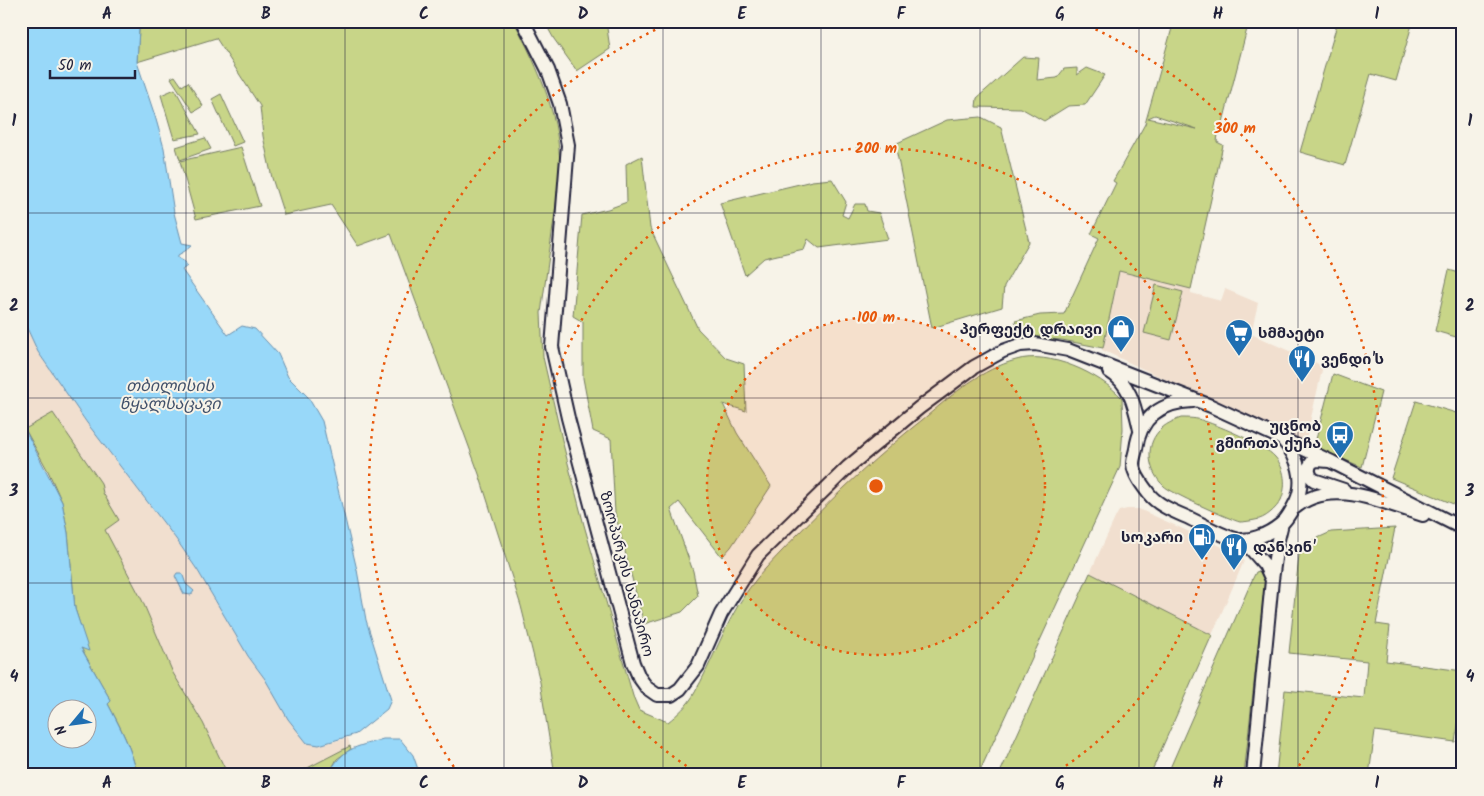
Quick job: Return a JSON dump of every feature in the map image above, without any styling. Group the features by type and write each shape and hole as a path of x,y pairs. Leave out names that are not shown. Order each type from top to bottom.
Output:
{"main road":[{"name":"ზოოპარკის სანაპირო","path":"523,21 548,70 560,104 568,145 552,347 568,418 633,662 639,677 647,688 657,695 671,695 689,680 698,666 721,614 758,555 848,468 919,408 974,367 1020,345 1035,344 1068,350 1095,362"},
{"path":"1095,362 1197,401 1281,438 1459,526"},
{"path":"1095,362 1114,373 1126,387 1135,406 1140,430 1134,464 1137,475 1151,496 1187,517 1232,538 1244,540 1256,538 1282,523 1293,509 1301,488 1300,474 1296,458 1281,438"},
{"path":"1140,430 1157,411 1170,404 1197,401"},
{"path":"1332,462 1322,460 1312,462 1309,469 1311,477 1314,480 1356,494 1459,526"},
{"path":"1293,509 1312,498 1332,493 1356,494"},
{"path":"1254,775 1272,580 1282,523"},
{"path":"1244,540 1265,566 1272,580"}],"shaded area":[{"path":"1119,271 1191,289 1191,293 1221,301 1225,289 1258,303 1251,334 1323,366 1305,444 1102,350"},
{"path":"21,315 38,352 87,423 176,539 198,571 248,656 265,679 319,745 348,738 350,746 294,775 228,775 203,723 173,673 142,600 104,530 118,520 103,493 101,483 53,414 25,429 21,422"},
{"path":"1139,509 1240,555 1244,561 1212,635 1090,573 1116,516 1119,511"}],"green space":[{"path":"136,21 514,21 532,58 547,96 553,114 559,154 560,176 541,313 543,357 584,525 633,696 639,710 668,722 692,698 738,605 763,571 811,520 859,474 892,444 958,391 991,369 1016,360 1029,358 1043,358 1073,366 1087,372 1112,389 1122,398 1123,429 1120,467 978,775 555,775 540,682 521,606 479,474 391,234 358,246 331,205 284,215 272,178 263,136 260,106 216,38 137,62 139,29"},
{"path":"544,21 606,21 610,49 577,71 554,39"},
{"path":"1174,21 1249,21 1220,134 1218,134 1217,142 1223,145 1191,289 1119,271 1103,348 1062,340 1022,337 1015,321 1040,315 1064,314 1099,238 1091,234 1116,183 1113,181 1145,124","holes":["1155,115 1197,129 1148,118"]},
{"path":"1338,21 1413,21 1396,81 1371,74 1345,165 1300,152"},
{"path":"1023,57 1039,58 1037,80 1057,78 1064,69 1077,68 1077,75 1087,68 1105,75 1085,105 1068,106 1044,121 1021,108 976,107 977,98"},
{"path":"175,76 182,86 188,82 203,106 193,112 171,78"},
{"path":"175,89 200,134 174,139 161,95"},
{"path":"221,94 243,142 233,146 212,99"},
{"path":"981,117 1001,127 1029,242 1004,286 1002,307 932,328 895,144 947,120"},
{"path":"205,138 211,149 180,160 176,147"},
{"path":"241,147 260,206 196,219 180,161"},
{"path":"642,156 650,228 698,329 726,358 744,364 746,411 723,404 737,433 771,486 731,547 722,557 679,502 671,509 693,571 698,596 682,612 644,624 615,513 611,439 593,431 583,378 583,322 573,316 582,215 627,202 626,164"},
{"path":"832,179 846,202 842,215 848,218 855,204 865,204 867,211 879,213 888,239 819,248 808,239 804,249 764,258 745,275 720,203 812,181"},
{"path":"1449,270 1463,274 1463,339 1435,331"},
{"path":"1156,285 1183,292 1171,340 1144,333"},
{"path":"1333,374 1381,392 1362,467 1314,447"},
{"path":"1416,401 1463,415 1463,508 1391,478"},
{"path":"53,413 101,483 103,493 119,520 105,530 142,600 173,673 203,723 228,775 137,775 129,747 108,704 111,701 80,646 81,628 75,609 68,533 62,502 48,471 25,429"},
{"path":"1181,418 1199,419 1220,427 1242,436 1270,452 1281,466 1284,477 1283,495 1276,507 1266,516 1259,519 1240,522 1200,506 1164,486 1159,481 1152,467 1150,460 1151,445 1154,437 1161,429"},
{"path":"1395,528 1376,624 1390,626 1386,661 1463,671 1463,697 1455,742 1375,731 1369,775 1276,775 1285,690 1364,698 1367,661 1289,653 1300,546 1331,532"},
{"path":"1260,571 1265,582 1244,775 1167,775 1253,578 1256,572"},
{"path":"1090,573 1212,635 1150,775 999,775"},
{"path":"350,746 351,749 337,759 328,775 294,775"}],"water":[{"name":"თბილისის წყალსაცავი","path":"21,21 136,21 139,29 137,62 164,148 174,213 182,243 192,245 178,255 178,258 185,262 187,266 182,270 228,335 242,326 255,329 278,354 288,377 308,397 322,421 357,570 366,620 391,700 387,709 356,734 319,745 307,743 288,719 198,571 176,539 87,423 38,352 21,315"},
{"path":"21,422 62,502 68,533 75,609 89,651 81,648 111,701 108,704 129,747 137,775 21,775"},
{"path":"177,573 182,573 186,584 194,591 191,595 184,594 175,576"},
{"path":"383,739 400,739 413,755 420,775 328,775 339,759 350,750"}],"place":[{"name":"პერფექტ დრაივი","path":"1121,353"},
{"name":"სმმაეტი","path":"1239,357"},
{"name":"ვენდი'ს","path":"1302,383"},
{"name":"უცნობ გმირთა ქუჩა","path":"1340,459"},
{"name":"სოკარი","path":"1202,561"},
{"name":"დანკინ'","path":"1234,571"}]}
